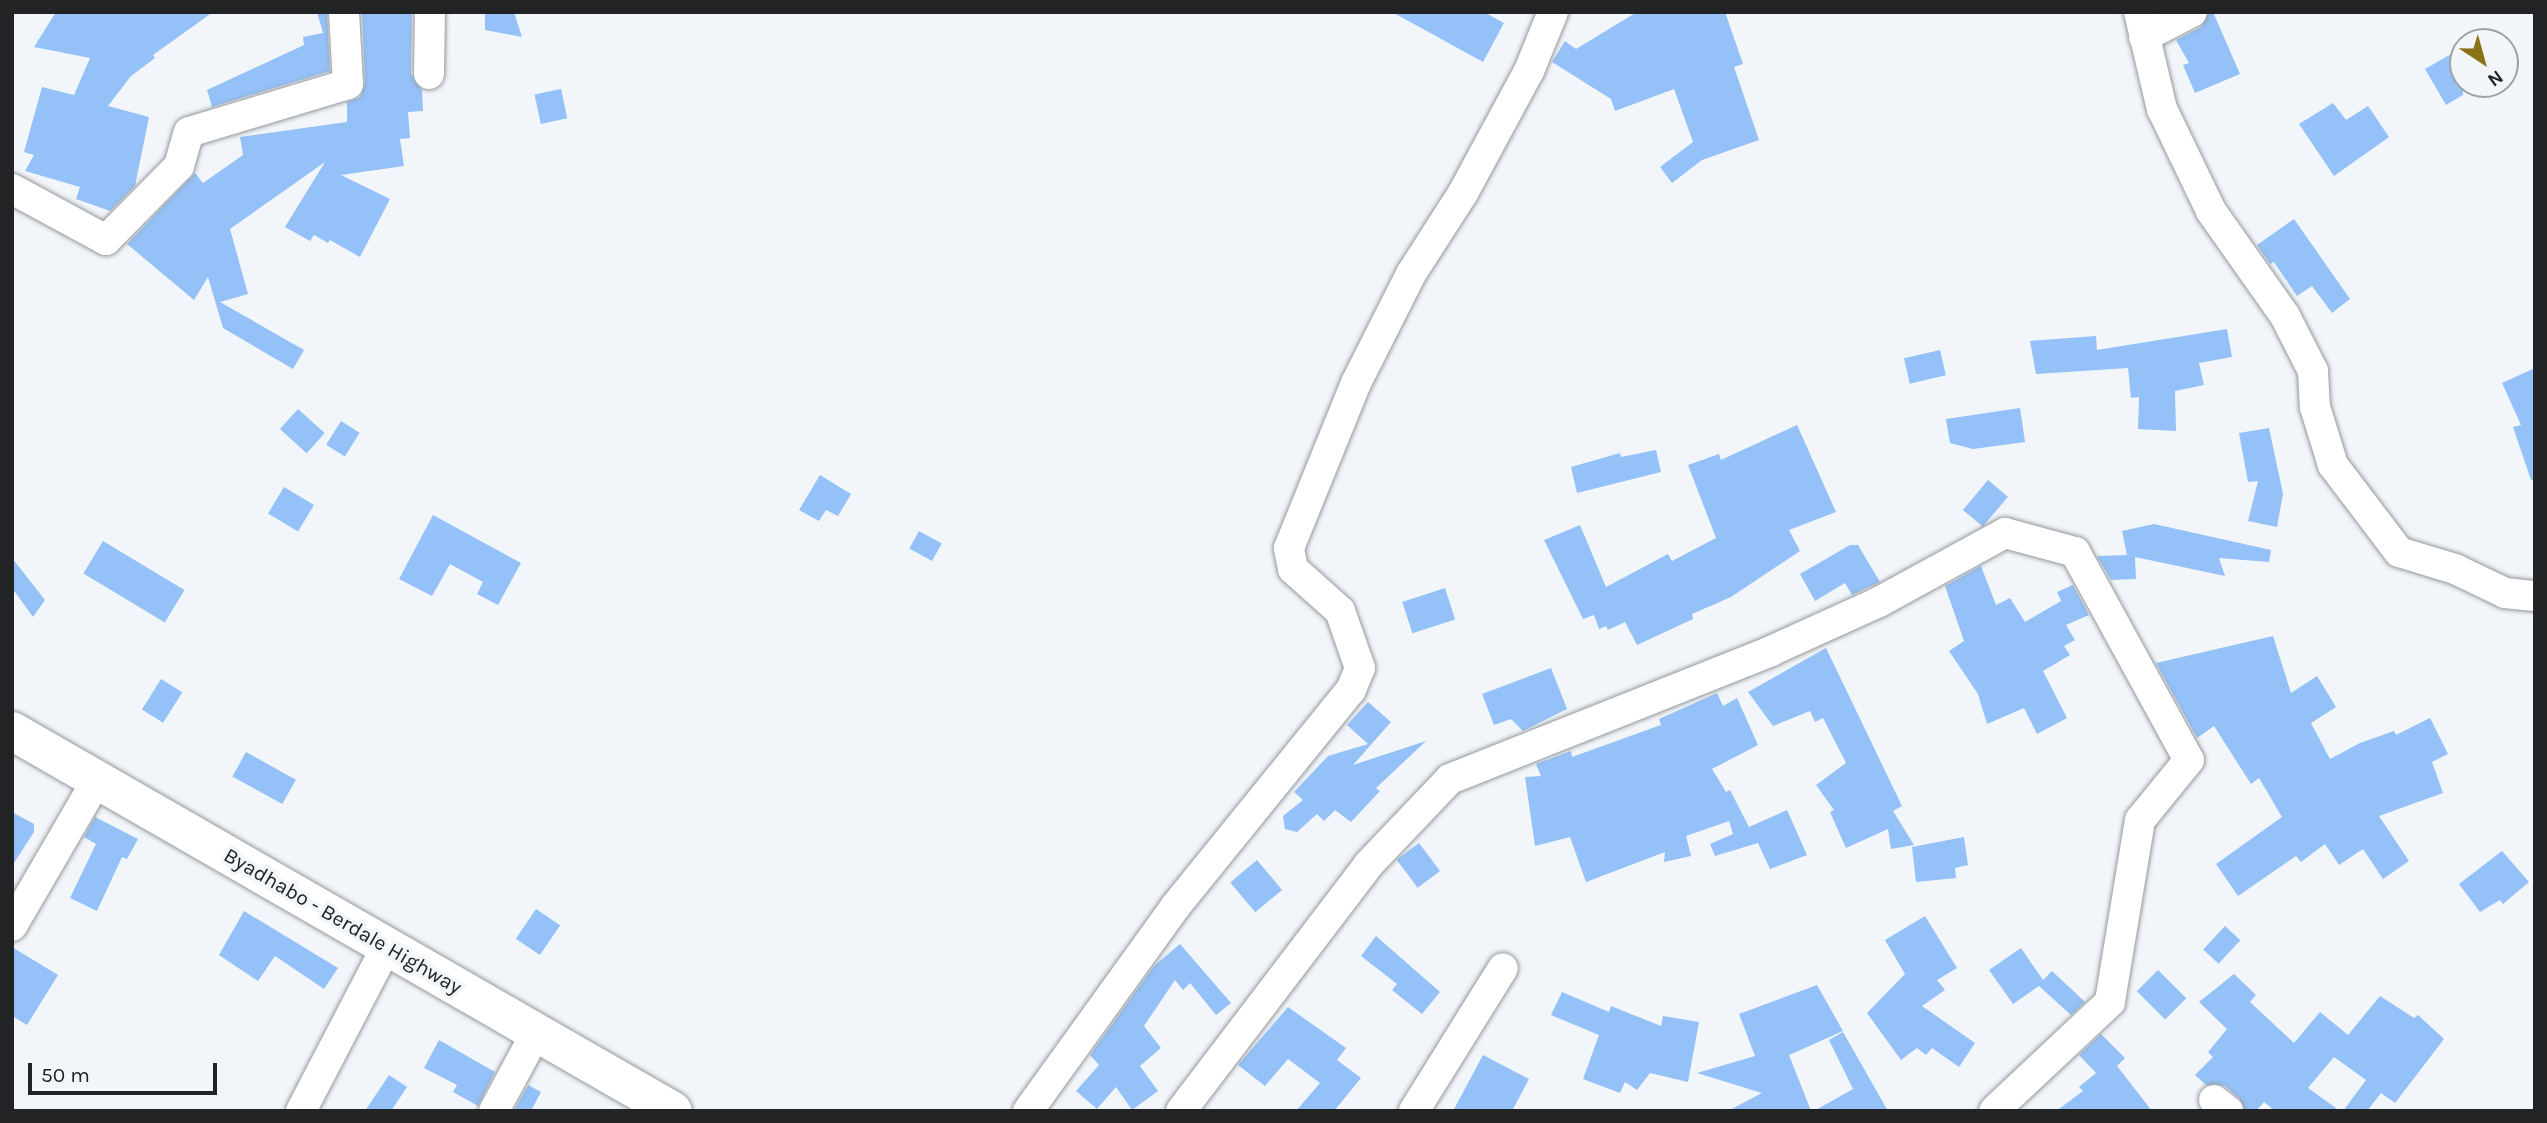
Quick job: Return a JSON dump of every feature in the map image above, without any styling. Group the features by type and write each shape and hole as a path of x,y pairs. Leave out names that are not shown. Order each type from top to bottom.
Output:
{"main road":[{"name":"Byadhabo - Berdale Highway","path":"12,731 673,1111"}],"street":[{"path":"12,189 106,240 180,166 190,132 348,84 344,12"},
{"path":"429,12 429,74"},
{"path":"1028,1111 1175,907 1351,690 1360,668 1340,611 1293,569 1289,548 1356,383 1411,274 1463,193 1529,71 1553,12"},
{"path":"2192,12 2142,25 2162,109 2211,211 2285,316 2313,371 2315,407 2333,465 2399,552 2455,569 2505,593 2535,596"},
{"path":"1181,1111 1368,864 1450,779 1771,651 1880,602 2005,533 2075,552 2189,760 2140,820 2110,1002 1994,1111"},
{"path":"12,926 97,780"},
{"path":"301,1111 387,946"},
{"path":"1415,1111 1503,968"},
{"path":"494,1111 537,1031"}],"building":[{"path":"56,12 213,12 153,55 155,58 131,76 108,106 149,117 135,186 110,211 76,199 80,187 25,171 34,155 24,152 42,87 74,95 90,58 34,47"},
{"path":"317,12 327,12 330,71 212,107 207,90 304,45 303,37 323,33"},
{"path":"362,12 412,12 411,74 422,90 423,111 408,112 410,138 400,139 404,166 341,175 390,199 360,257 330,240 328,243 314,235 310,241 285,227 325,162 230,229 248,294 220,302 304,350 293,369 223,328 208,277 194,300 127,244 195,173 203,183 243,155 240,137 347,122 347,102 360,97 365,84"},
{"path":"485,12 514,12 522,37 485,30"},
{"path":"1392,12 1484,12 1504,23 1483,62"},
{"path":"1637,12 1725,12 1743,64 1734,67 1759,140 1702,160 1672,183 1660,167 1693,142 1674,89 1615,111 1611,99 1552,62 1565,41 1576,49"},
{"path":"2209,12 2213,12 2240,74 2195,93 2183,65 2189,63 2176,40 2201,27"},
{"path":"2449,55 2449,98 2458,98 2446,105 2425,69"},
{"path":"561,89 567,118 541,124 535,95"},
{"path":"2333,103 2346,120 2368,106 2389,137 2334,176 2299,124"},
{"path":"2294,219 2350,299 2332,313 2312,286 2297,296 2274,262 2270,264 2257,245"},
{"path":"2227,329 2232,357 2199,363 2204,385 2175,391 2176,431 2138,429 2139,397 2131,398 2128,368 2036,374 2030,341 2096,336 2097,350"},
{"path":"1940,350 1946,375 1910,384 1904,358"},
{"path":"2535,368 2535,480 2531,480 2513,427 2521,425 2502,383"},
{"path":"2020,408 2025,442 1973,449 1950,443 1946,419"},
{"path":"298,409 325,433 307,453 280,429"},
{"path":"341,421 360,433 345,456 326,445"},
{"path":"1797,425 1836,512 1789,530 1800,551 1731,597 1692,614 1693,619 1637,645 1625,622 1608,630 1606,626 1599,629 1594,615 1583,619 1544,540 1580,525 1606,587 1668,554 1672,561 1716,538 1688,465 1719,454 1721,460"},
{"path":"2269,428 2283,494 2277,527 2248,521 2258,481 2248,482 2239,433"},
{"path":"1656,450 1661,472 1577,493 1571,467 1620,453 1621,457"},
{"path":"820,475 851,494 838,516 826,510 819,521 799,510"},
{"path":"1988,480 2008,497 1983,527 1963,510"},
{"path":"284,487 314,505 298,532 268,514"},
{"path":"433,515 521,563 498,605 477,594 483,582 450,564 432,596 399,579"},
{"path":"2154,524 2271,550 2269,562 2219,558 2225,576 2135,557 2136,579 2111,580 2097,556 2127,555 2122,531"},
{"path":"919,531 942,544 932,561 909,548"},
{"path":"103,541 184,590 165,623 83,574"},
{"path":"1850,545 1858,545 1880,582 1852,595 1845,583 1815,601 1800,574"},
{"path":"12,558 45,600 33,617 12,588"},
{"path":"1981,566 1996,605 2010,598 2025,622 2061,601 2057,592 2073,585 2089,615 2066,625 2075,640 2064,646 2070,655 2043,671 2067,718 2037,734 2024,708 1987,724 1978,694 1949,651 1964,641 1945,586"},
{"path":"1445,588 1455,619 1412,633 1402,602"},
{"path":"2273,636 2291,693 2317,676 2336,707 2311,723 2330,759 2360,743 2394,731 2396,735 2430,718 2448,754 2432,762 2443,793 2379,816 2409,861 2383,879 2363,849 2339,865 2325,844 2301,862 2296,856 2238,896 2216,864 2282,817 2259,778 2251,784 2214,726 2197,738 2156,663"},
{"path":"1826,648 1902,806 1893,811 1914,845 1891,849 1888,829 1846,848 1830,812 1834,810 1816,785 1846,763 1823,718 1815,722 1810,711 1773,726 1748,692"},
{"path":"1551,668 1567,709 1523,731 1511,719 1494,725 1482,694"},
{"path":"161,679 182,692 163,723 142,710"},
{"path":"1717,693 1723,706 1737,698 1758,745 1712,769 1726,792 1730,790 1749,827 1787,810 1807,855 1770,869 1758,843 1715,856 1710,844 1733,834 1729,821 1686,836 1691,856 1664,862 1665,852 1586,882 1570,837 1535,846 1525,777 1541,776 1536,764 1571,751 1572,757 1661,725 1659,719"},
{"path":"1368,702 1391,722 1353,765 1426,741 1376,788 1380,791 1351,822 1335,810 1324,821 1317,814 1297,832 1285,829 1283,816 1303,800 1294,792 1328,756 1368,744 1347,725"},
{"path":"246,752 296,780 282,804 232,776"},
{"path":"12,812 34,824 34,832 12,866"},
{"path":"95,817 138,839 127,859 122,857 97,911 70,898 96,844 84,837"},
{"path":"1964,837 1968,865 1955,868 1956,878 1916,882 1912,847"},
{"path":"1419,843 1440,871 1418,888 1397,860"},
{"path":"2502,851 2529,882 2503,904 2500,900 2480,912 2459,884"},
{"path":"1257,860 1282,890 1255,912 1230,882"},
{"path":"536,909 560,925 540,955 516,939"},
{"path":"244,911 338,968 324,989 275,956 258,981 219,955"},
{"path":"1925,916 1957,968 1937,980 1945,990 1922,1006 1975,1043 1959,1067 1932,1048 1926,1055 1917,1048 1901,1060 1867,1013 1905,974 1885,940"},
{"path":"2225,926 2240,940 2219,964 2203,949"},
{"path":"1376,936 1440,992 1422,1014 1392,990 1397,984 1361,956"},
{"path":"1180,944 1231,1003 1216,1015 1190,983 1183,990 1175,980 1144,1026 1161,1048 1140,1066 1158,1091 1132,1110 1116,1087 1097,1109 1076,1091 1099,1065 1090,1055 1154,966"},
{"path":"12,947 58,975 27,1025 12,1016"},
{"path":"2021,948 2043,980 2052,971 2085,1002 2071,1015 2039,986 2013,1004 1989,970"},
{"path":"2158,970 2186,998 2165,1019 2137,991"},
{"path":"2234,974 2256,995 2250,1002 2294,1043 2320,1012 2348,1035 2380,996 2414,1018 2418,1015 2444,1039 2395,1103 2381,1093 2367,1111 2343,1111 2366,1080 2334,1057 2308,1088 2340,1111 2275,1111 2264,1102 2256,1111 2245,1111 2239,1098 2225,1086 2206,1085 2195,1075 2213,1057 2208,1052 2227,1029 2199,1002"},
{"path":"1817,985 1843,1031 1789,1055 1811,1111 1728,1111 1762,1093 1697,1073 1755,1056 1739,1014"},
{"path":"1562,992 1609,1012 1611,1006 1661,1026 1663,1016 1699,1022 1688,1082 1650,1073 1637,1090 1625,1082 1620,1093 1583,1079 1599,1035 1551,1015"},
{"path":"1288,1007 1346,1048 1337,1060 1361,1078 1334,1111 1296,1111 1320,1083 1288,1059 1265,1086 1238,1065"},
{"path":"1843,1032 1888,1111 1814,1111 1853,1089 1829,1040"},
{"path":"2101,1034 2125,1058 2117,1066 2152,1111 2056,1111 2083,1091 2079,1087 2096,1073 2079,1055"},
{"path":"439,1040 495,1072 478,1106 453,1092 457,1085 424,1068"},
{"path":"1483,1055 1529,1079 1512,1111 1453,1111"},
{"path":"389,1075 407,1087 391,1111 365,1111"},
{"path":"528,1085 541,1092 531,1111 514,1111"}]}
